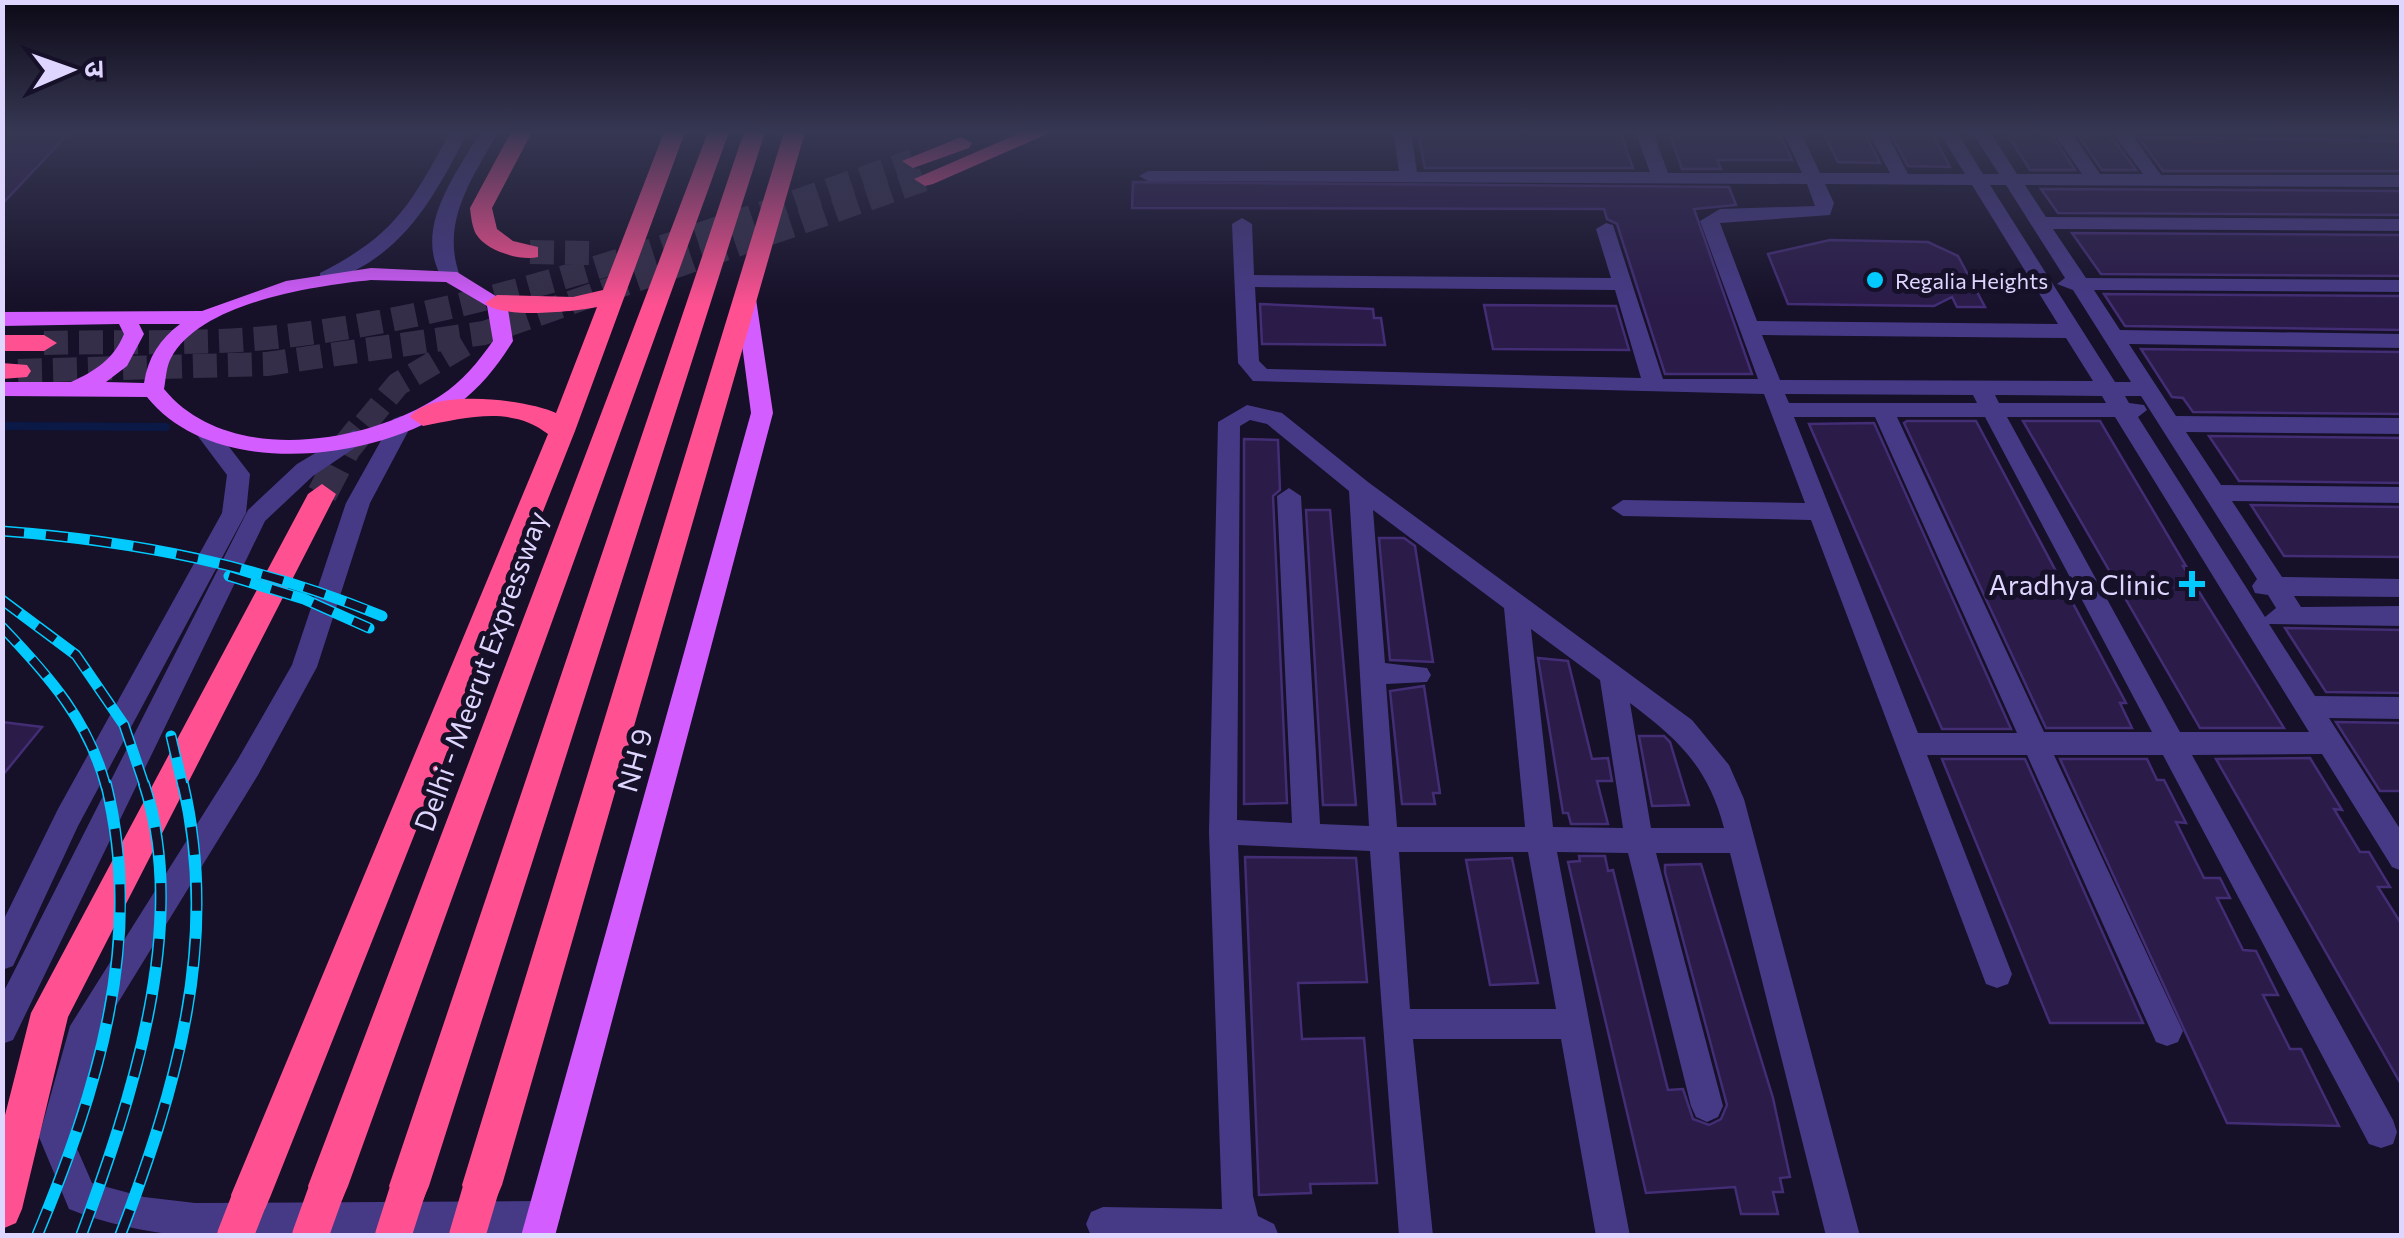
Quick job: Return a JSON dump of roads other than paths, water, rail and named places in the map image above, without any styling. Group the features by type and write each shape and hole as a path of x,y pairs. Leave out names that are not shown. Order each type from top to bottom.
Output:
{"highway":[{"path":"491,190 481,208 486,232 506,246 530,252"},
{"path":"234,1236 562,431 653,190"},
{"name":"Delhi - Meerut Expressway","path":"310,1236 698,190"},
{"path":"393,1236 736,190"},
{"path":"467,1236 778,190"},
{"path":"497,303 563,306 612,296"},
{"path":"2,343 44,342"},
{"path":"412,420 492,404 542,412 562,431"},
{"path":"2,1209 50,1013 322,494"}],"main road":[{"path":"2,319 206,318 327,278 450,276 497,303 503,340 495,360 477,382 412,420 354,438 285,446 248,444 204,431 184,422 153,390 74,389 8,377"},
{"name":"NH 9","path":"540,1227 762,413 746,299"},
{"path":"74,389 103,377 130,348 134,334 126,318"},
{"path":"153,390 161,356 206,318"}],"street":[{"path":"327,278 375,252 409,223 427,190"},
{"path":"450,276 439,248 443,220 459,190"},
{"path":"1820,190 1826,203 1823,211 1720,215 1710,221 1770,387 1997,974"},
{"path":"1980,190 1998,226 2045,293"},
{"path":"1981,190 2399,849"},
{"path":"2019,190 2294,616"},
{"path":"1242,224 1250,363 1261,376 1770,387 1986,399 2165,417 2402,426"},
{"path":"2040,224 2402,225"},
{"path":"1606,229 1654,386"},
{"path":"1244,281 1623,284"},
{"path":"2045,293 2079,284 2402,286"},
{"path":"1748,328 2069,331"},
{"path":"2113,337 2402,341"},
{"path":"1780,410 1883,410 2104,389 2147,389"},
{"path":"1986,399 2381,1132"},
{"path":"1883,410 2167,1030"},
{"path":"1104,1224 1252,1231 1236,1196 1223,832 1229,422 1247,412 1274,418 1360,488 1612,675 1702,747 1719,773 1741,841 1842,1236"},
{"path":"412,420 358,502 304,668 248,767 86,1026 55,1138 81,1197 144,1214 195,1220 540,1227"},
{"path":"2,956 68,818 234,514 238,474 204,431"},
{"path":"2,1029 256,516 306,470 354,438"},
{"path":"1360,488 1396,1024 1416,1236"},
{"path":"2214,493 2402,495"},
{"path":"1289,496 1307,836"},
{"path":"1622,508 1819,512"},
{"path":"2234,586 2402,588"},
{"path":"1516,604 1540,840 1613,1236"},
{"path":"2255,617 2402,616"},
{"path":"1372,674 1418,675"},
{"path":"1612,675 1640,841 1707,1106"},
{"path":"2310,707 2402,708"},
{"path":"1908,744 2331,742"},
{"path":"1223,832 1383,839 1741,841"},
{"path":"1396,1024 1573,1024"}],"waterway":[{"path":"2,426 166,427"}],"tunnel":[{"path":"44,343 256,339 367,324 526,288 682,241 830,190"},
{"path":"18,371 267,364 484,333 894,190"},
{"path":"530,252 590,253"},
{"path":"365,424 398,384 469,342"},
{"path":"322,494 346,448 367,422"}],"railway":[{"path":"2,531 100,541 196,558 289,583 382,616"},
{"path":"229,576 304,599 369,628"},
{"path":"2,600 76,655 124,725 144,784"},
{"path":"2,627 65,700 89,741 106,787"},
{"path":"171,736 183,787"},
{"path":"37,1236 79,1126 109,1014 120,900 117,843 106,784"},
{"path":"81,1236 135,1072 158,954 161,895 157,838 144,784"},
{"path":"120,1236 159,1126 174,1070 194,958 197,900 183,784"}],"place":[{"name":"Regalia Heights","path":"1875,280"},
{"name":"Aradhya Clinic","path":"2192,584"}]}
